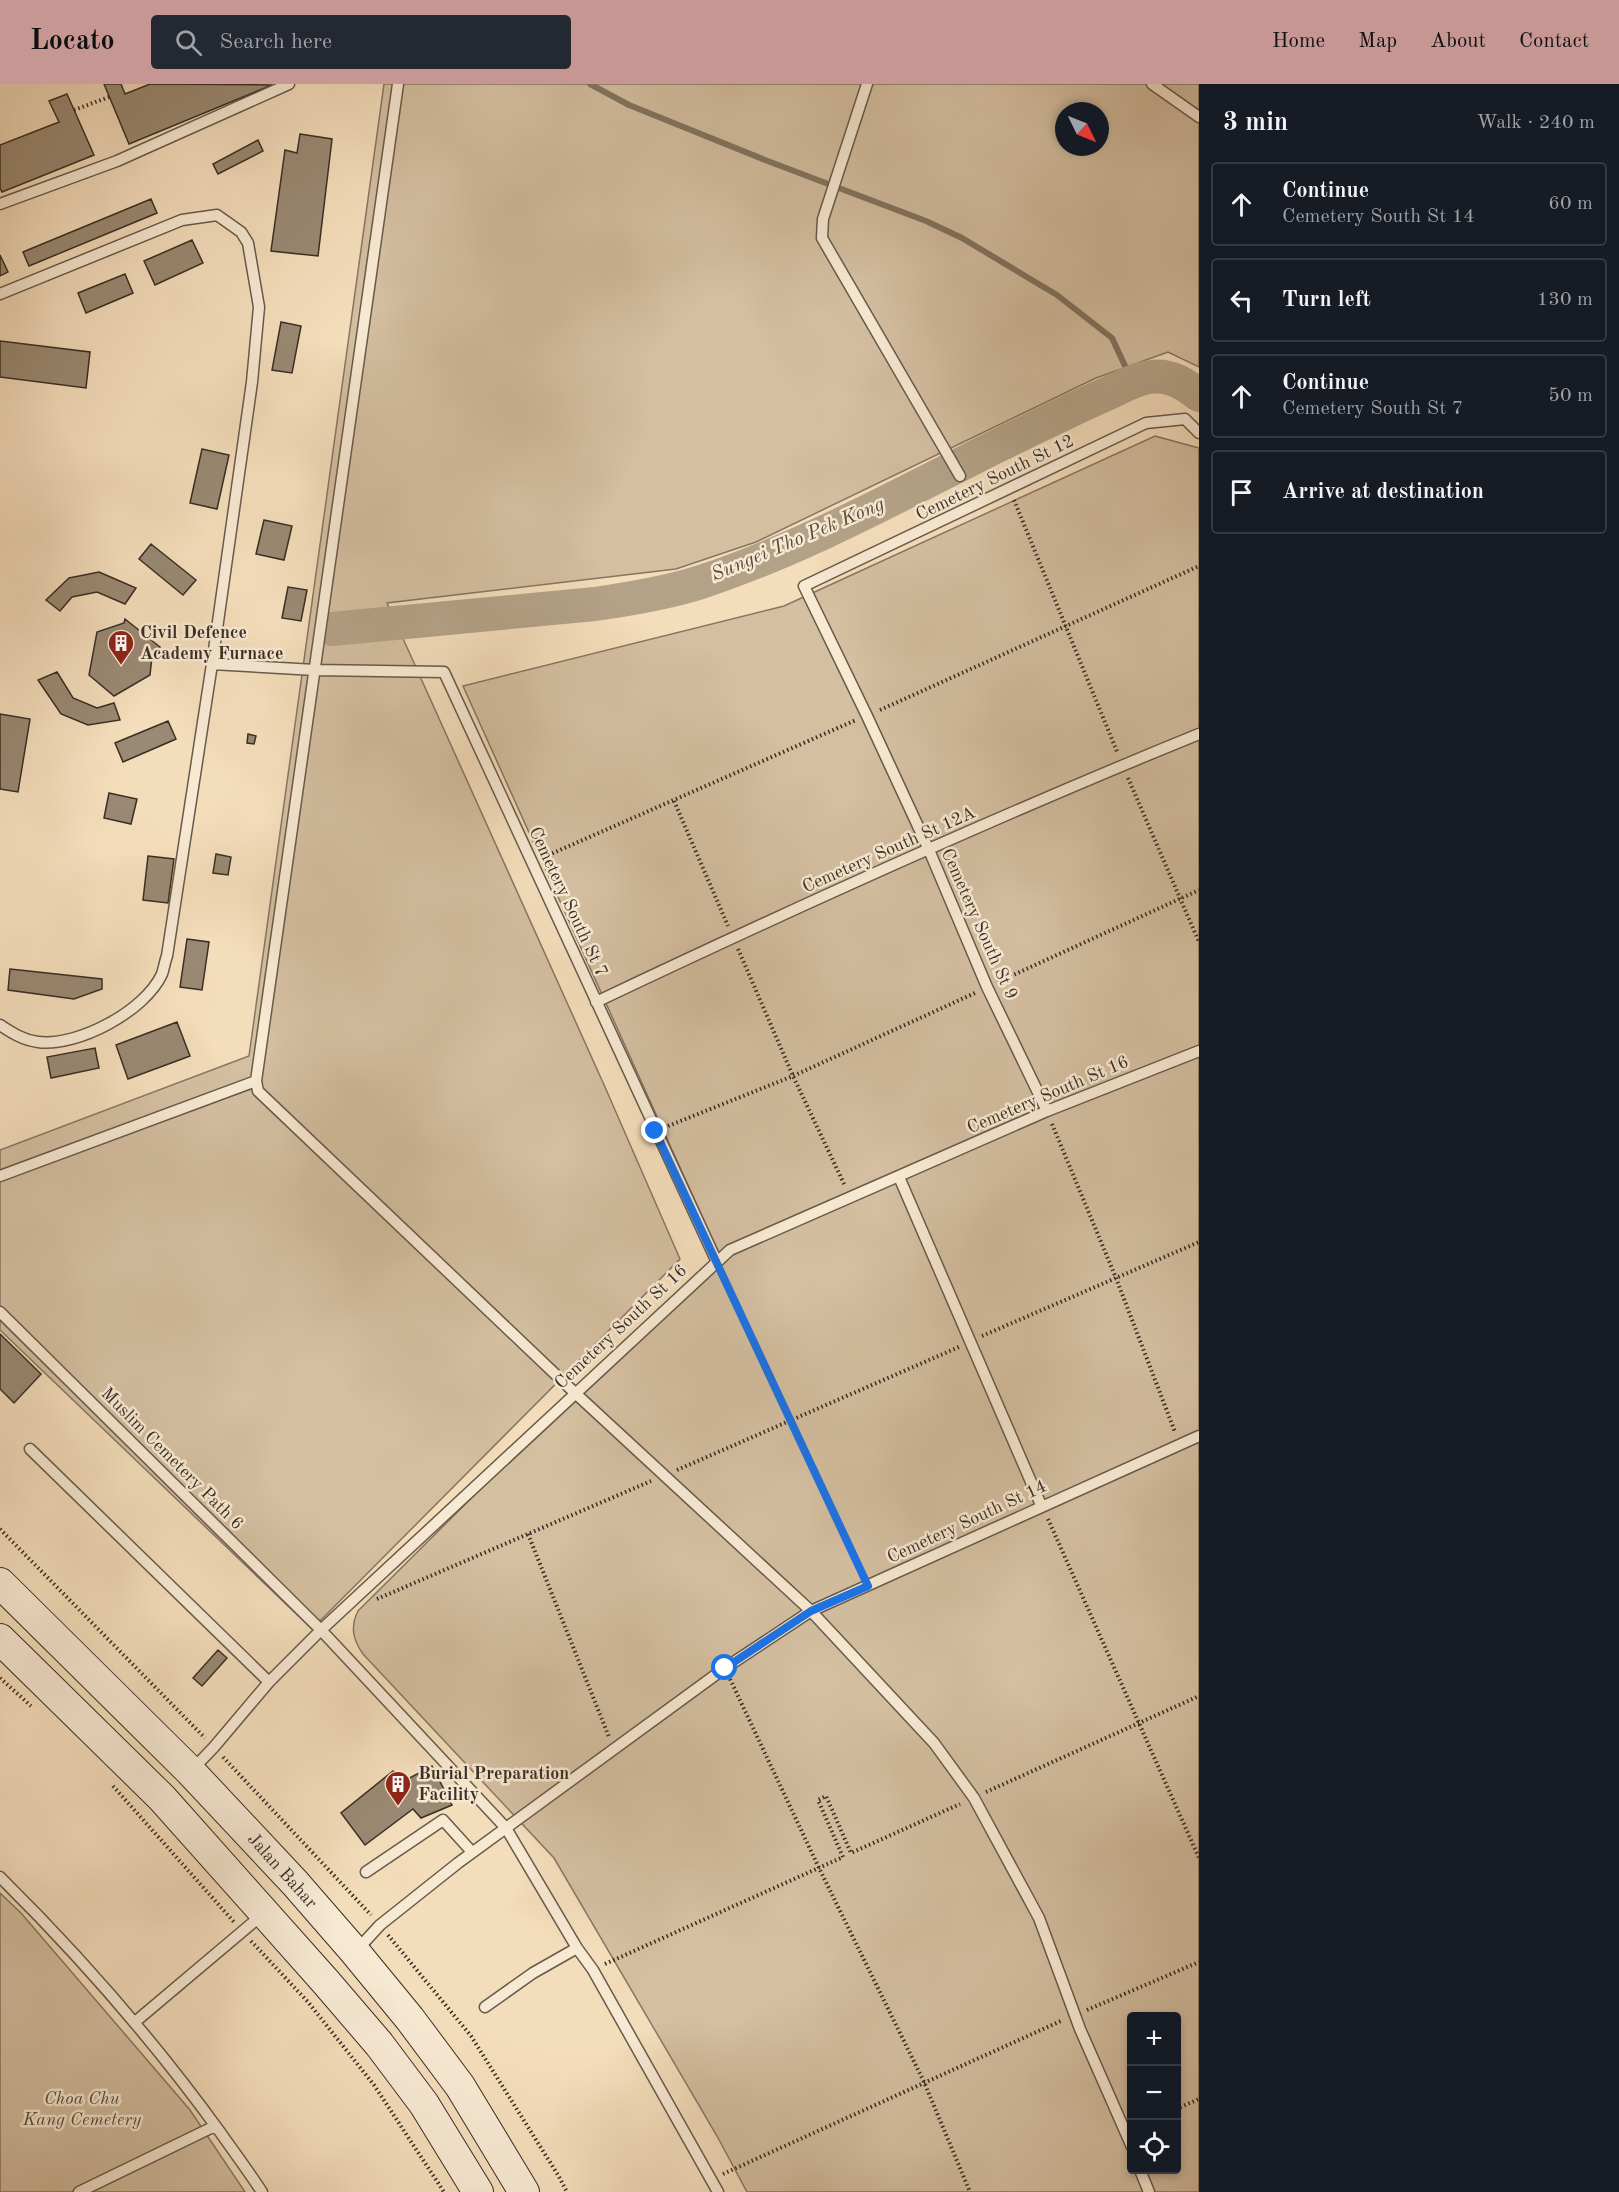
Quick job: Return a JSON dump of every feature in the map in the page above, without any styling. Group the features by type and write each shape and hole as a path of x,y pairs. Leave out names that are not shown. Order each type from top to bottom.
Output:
{"main road":[{"name":"Jalan Bahar","path":"0,1583 190,1771 355,1952 410,2019 460,2086 524,2192"},
{"path":"0,1639 162,1798 265,1913 378,2044 418,2095 478,2192"}],"lane":[{"path":"0,204 117,161 289,84"},
{"path":"398,84 256,1081 258,1091 574,1392 811,1611 933,1743 974,1798 1039,1918 1075,2015 1127,2138"},
{"path":"867,84 823,219 822,238 960,476"},
{"path":"1152,84 1199,117"},
{"path":"0,294 182,220 217,215 241,232 248,243 259,307 252,382 212,664 167,956 162,974 149,992 118,1018 82,1036 59,1042 38,1042 15,1035 0,1025"},
{"name":"Cemetery South St 12","path":"804,586 1146,423 1185,419 1199,433"},
{"name":"Cemetery South St 9","path":"804,586 867,716 929,850 987,987 1047,1111"},
{"path":"212,664 315,670"},
{"name":"Cemetery South St 7","path":"315,670 444,672 717,1262"},
{"name":"Cemetery South St 12A","path":"596,1002 733,937 1122,765 1199,734"},
{"name":"Cemetery South St 16","path":"190,1771 214,1748 269,1682 321,1630 574,1392 730,1250 1047,1111 1199,1050"},
{"path":"0,1176 256,1081"},
{"path":"899,1177 1041,1505"},
{"name":"Muslim Cemetery Path 6","path":"0,1312 321,1630 506,1828 577,1948 593,1970 718,2192"},
{"name":"Cemetery South St 14","path":"355,1952 380,1925 472,1852 725,1668 811,1611 1041,1505 1199,1436"},
{"path":"30,1449 269,1682"},
{"path":"366,1872 443,1820 472,1852"},
{"path":"0,1877 51,1927 135,2022 177,2073 262,2192"},
{"path":"135,2022 265,1913"},
{"path":"485,2007 533,1973 577,1948"},
{"path":"79,2192 215,2126"},
{"path":"1142,2174 1149,2192"}],"path":[{"path":"74,110 109,97"},
{"path":"1009,489 1122,765 1199,942"},
{"path":"532,863 867,716 1199,566"},
{"path":"674,801 793,1076 850,1198"},
{"path":"655,1131 793,1076 1199,890"},
{"path":"1047,1111 1116,1278 1180,1444"},
{"path":"970,1341 1199,1242"},
{"path":"717,1262 868,1586"},
{"path":"1041,1505 1199,1858"},
{"path":"528,1534 614,1750"},
{"path":"725,1668 819,1868 924,2082 970,2192"},
{"path":"593,1970 843,1857 818,1800 826,1796 851,1853 1199,1696"},
{"path":"711,2179 924,2082 1199,1962"},
{"path":"1181,2107 1199,2099"}],"green space":[{"path":"384,84 1199,84 1199,367 1168,352 1096,378 756,542 676,569 387,603 680,1259 312,1629 0,1330 0,1150 249,1056"},
{"path":"1155,436 1199,448 1199,2192 747,2192 717,2136 554,1858 363,1654 357,1644 353,1628 358,1611 551,1419 723,1263 463,686 784,606"},
{"name":"Choa Chu Kang Cemetery","path":"0,1893 21,1913 190,2110 245,2192 0,2192"}],"building":[{"path":"104,84 121,84 125,94 150,84 272,85 129,144"},
{"path":"67,94 94,155 2,192 0,188 0,145 59,122 49,101"},
{"path":"300,134 332,139 318,256 271,251 285,150 297,153"},
{"path":"258,140 263,151 218,174 213,164"},
{"path":"151,199 157,213 29,266 23,252"},
{"path":"192,240 203,263 155,285 144,261"},
{"path":"0,255 8,272 0,276"},
{"path":"125,274 133,293 86,313 78,293"},
{"path":"281,322 301,326 292,373 272,370"},
{"path":"0,341 90,352 86,388 0,377"},
{"path":"202,449 229,455 217,509 190,503"},
{"path":"264,520 292,526 284,560 256,554"},
{"path":"151,544 196,580 183,595 139,559"},
{"path":"99,572 136,588 125,604 97,592 72,597 60,611 46,600 69,578"},
{"path":"288,587 307,590 301,621 282,618"},
{"name":"Civil Defence Academy Furnace","path":"125,619 160,647 152,657 150,675 114,696 89,675 97,632 124,623"},
{"path":"57,672 73,698 97,708 114,703 120,720 88,725 61,714 38,680"},
{"path":"0,714 30,719 18,792 0,789"},
{"path":"168,721 176,739 123,762 115,743"},
{"path":"248,734 256,736 254,744 247,743"},
{"path":"109,793 137,799 131,824 104,818"},
{"path":"216,854 231,857 228,875 213,873"},
{"path":"148,856 174,859 168,903 143,900"},
{"path":"187,939 209,942 202,990 180,987"},
{"path":"10,969 102,979 102,989 74,999 8,990"},
{"path":"177,1022 190,1056 128,1079 116,1045"},
{"path":"95,1048 99,1068 51,1078 47,1057"},
{"path":"0,1334 41,1374 14,1403 0,1389"},
{"path":"218,1650 227,1658 202,1686 193,1678"},
{"name":"Burial Preparation Facility","path":"432,1766 452,1805 421,1818 413,1809 365,1845 341,1813 393,1771 404,1781"}],"waterway":[{"path":"590,84 629,105 926,221 962,238 1057,295 1112,338 1133,383"},
{"name":"Sungei Tho Pek Kong","path":"332,629 595,604 688,586 738,569 810,539 1029,430 1132,382 1157,376 1171,378 1199,395"}],"place":[{"name":"Civil Defence Academy Furnace","path":"121,666"},
{"name":"Burial Preparation Facility","path":"398,1807"}],"route":[{"path":"655,1131 868,1586 811,1611 725,1668"}]}
